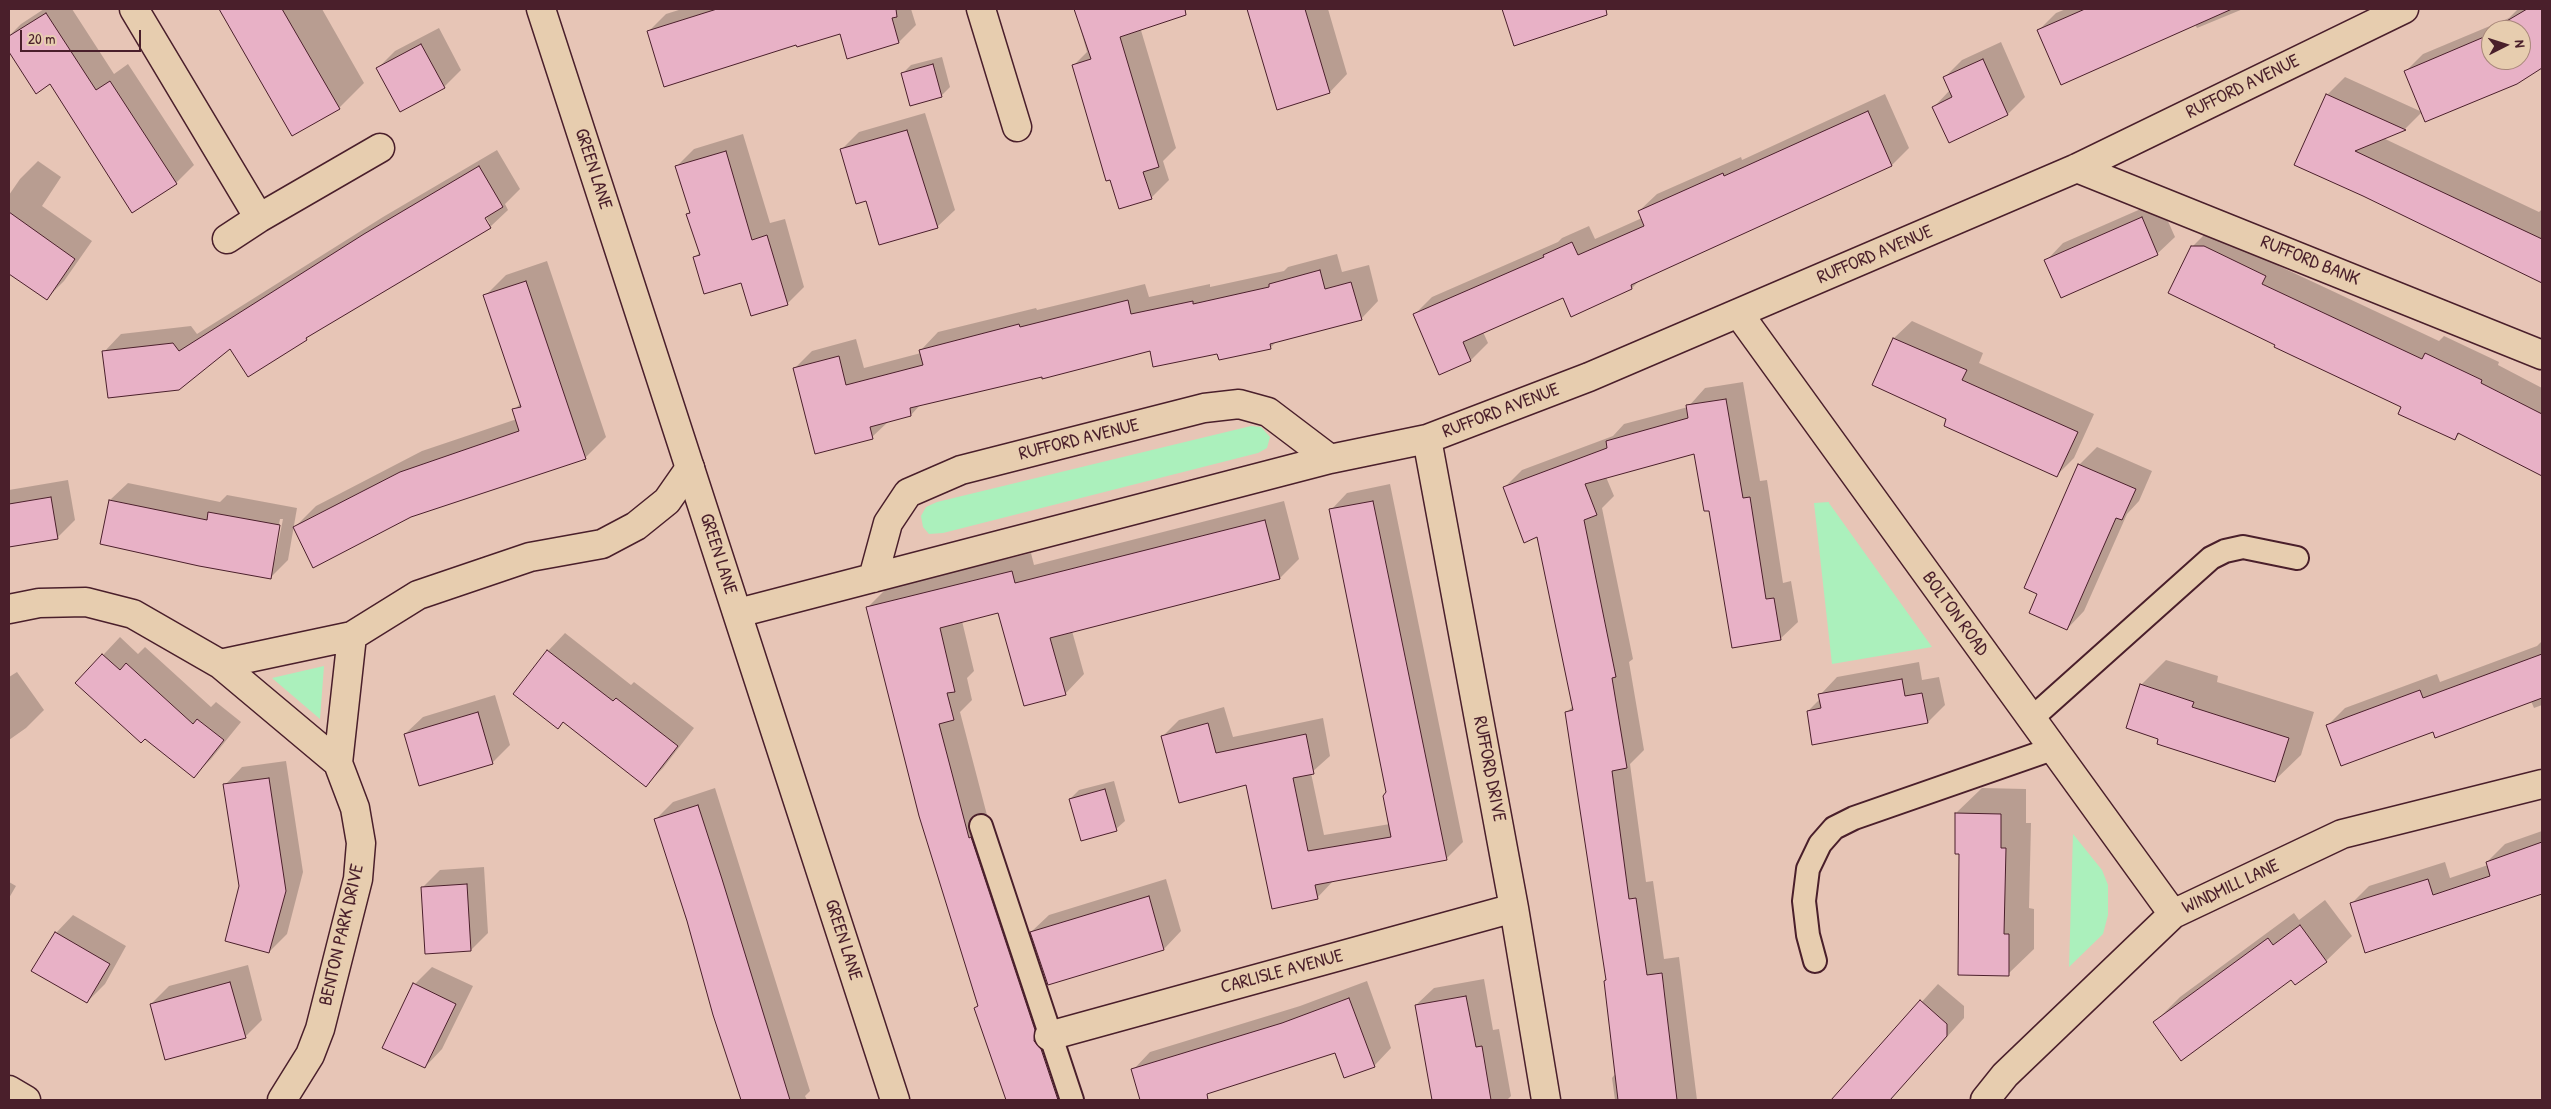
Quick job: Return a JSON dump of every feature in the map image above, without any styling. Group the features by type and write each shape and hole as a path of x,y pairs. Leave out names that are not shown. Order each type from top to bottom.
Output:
{"main road":[{"path":"134,9 260,218"},
{"name":"GREEN LANE","path":"541,9 895,1100"},
{"path":"981,9 1017,127"},
{"name":"RUFFORD AVENUE","path":"738,613 1330,459 1427,439 1589,377 2077,168 2404,9"},
{"path":"227,239 380,148"},
{"name":"RUFFORD BANK","path":"2077,168 2542,355"},
{"name":"BOLTON ROAD","path":"1739,314 2030,719 2173,914"},
{"name":"RUFFORD AVENUE","path":"873,578 888,523 908,493 961,470 1204,408 1239,404 1268,412 1330,459"},
{"name":"RUFFORD DRIVE","path":"1427,439 1514,908 1546,1100"},
{"path":"220,664 352,636 418,595 530,557 570,552 602,544 636,526 666,501 690,468"},
{"name":"BENTON PARK DRIVE","path":"9,609 39,603 86,602 133,614 220,664 338,763"},
{"name":"BENTON PARK DRIVE","path":"282,1100 310,1055 320,1029 358,879 361,843 355,808 338,763 352,636"},
{"name":"WINDMILL LANE","path":"1985,1100 2005,1075 2173,914 2342,834 2542,784"},
{"name":"CARLISLE AVENUE","path":"1049,1036 1514,908"},
{"path":"9,1090 26,1100"}],"lane":[{"path":"2030,719 2211,558 2225,551 2243,547 2297,558"},
{"path":"1815,961 1808,935 1804,901 1808,869 1820,844 1834,828 1854,818 2052,749"},
{"path":"981,826 1049,1036 1072,1100"}],"green space":[{"path":"1251,426 1261,427 1270,437 1267,448 1258,453 943,533 929,534 923,527 921,516 926,507 937,502"},
{"path":"1829,502 1932,647 1832,664 1814,503"},
{"path":"324,666 320,719 272,678"},
{"path":"2073,834 2102,870 2108,885 2108,915 2103,934 2069,967"}],"building":[{"path":"219,9 282,9 340,109 292,136"},
{"path":"717,9 896,9 897,17 892,18 899,43 847,59 840,34 797,47 796,45 664,87 647,31"},
{"path":"1074,9 1185,9 1186,15 1120,37 1159,167 1143,172 1152,199 1119,209 1110,180 1106,181 1072,65 1091,59"},
{"path":"1247,9 1305,9 1330,93 1277,110"},
{"path":"1502,9 1606,9 1607,15 1514,46"},
{"path":"2085,9 2232,9 2061,85 2037,30"},
{"path":"2527,9 2542,9 2542,68 2517,84 2425,122 2404,71 2481,38 2481,70 2531,70 2531,20 2508,20"},
{"path":"46,13 96,90 110,81 177,184 132,213 50,84 36,94 9,52 9,36"},
{"path":"421,44 445,88 400,112 376,68"},
{"path":"1983,59 2008,115 1949,143 1932,107 1952,97 1943,77"},
{"path":"933,64 942,97 910,106 901,73"},
{"path":"2326,94 2406,130 2355,151 2542,239 2542,283 2363,196 2294,165"},
{"path":"1868,111 1892,166 1631,285 1632,289 1571,317 1563,298 1463,342 1471,361 1439,375 1413,314 1544,257 1543,255 1572,242 1578,255 1644,226 1638,211 1723,173 1724,176"},
{"path":"907,130 938,228 879,245 866,201 856,204 840,149"},
{"path":"726,151 752,240 767,235 788,305 751,316 741,283 704,294 693,257 700,255 686,214 690,213 675,166"},
{"path":"479,166 503,207 485,218 491,228 306,338 307,340 248,377 230,349 179,390 108,398 102,351 173,343 179,351 364,234"},
{"path":"9,212 75,259 47,300 9,274"},
{"path":"2142,217 2158,255 2061,298 2044,260"},
{"path":"2191,246 2204,246 2266,276 2262,284 2422,359 2425,353 2482,380 2481,383 2542,414 2542,476 2458,433 2455,440 2398,414 2401,407 2274,347 2275,345 2168,293"},
{"path":"1320,270 1325,289 1351,282 1362,320 1270,344 1271,349 1219,360 1217,354 1153,367 1150,351 1042,379 1042,377 910,408 911,416 870,427 873,439 815,454 793,368 839,356 846,385 923,365 919,350 1019,324 1020,327 1128,300 1131,314 1193,301 1193,304 1269,287 1269,284"},
{"path":"526,281 586,459 411,517 313,568 293,527 400,472 519,431 512,409 521,407 483,295"},
{"path":"1893,338 1967,370 1962,380 2078,432 2057,477 1944,426 1946,419 1872,385"},
{"path":"1726,399 1743,498 1750,497 1766,599 1774,598 1781,640 1732,648 1709,511 1704,511 1694,454 1585,484 1597,515 1584,520 1616,677 1612,678 1627,768 1612,771 1629,899 1636,898 1647,975 1662,973 1677,1100 1618,1100 1604,981 1606,980 1565,712 1573,710 1537,537 1524,543 1503,487 1607,448 1606,441 1688,418 1686,405"},
{"path":"2078,464 2136,489 2122,520 2116,518 2067,630 2029,613 2037,594 2024,588"},
{"path":"51,497 58,539 9,547 9,504"},
{"path":"109,500 207,520 208,512 280,525 271,579 199,566 100,544"},
{"path":"1373,501 1447,860 1315,885 1318,899 1272,909 1246,785 1179,803 1161,736 1208,723 1216,753 1306,734 1314,774 1293,778 1308,851 1391,837 1383,796 1386,792 1329,509"},
{"path":"1265,520 1280,579 1050,638 1066,695 1024,706 998,613 940,628 955,692 947,693 954,720 939,724 969,838 971,837 1035,1030 1034,1041 1041,1049 1058,1100 1006,1100 974,1008 978,1006 919,816 866,607 1012,571 1015,583"},
{"path":"547,650 613,701 616,698 678,746 646,787 563,722 558,729 513,694"},
{"path":"102,654 120,670 126,663 193,724 197,719 224,740 194,778 145,739 141,743 75,683"},
{"path":"2542,654 2542,698 2435,738 2433,732 2341,766 2326,725 2420,690 2423,698"},
{"path":"1902,679 1905,696 1922,693 1928,723 1812,745 1807,711 1821,708 1818,694"},
{"path":"2140,684 2194,702 2192,707 2289,738 2275,782 2157,744 2158,739 2126,728"},
{"path":"478,712 493,764 419,786 404,734"},
{"path":"269,778 286,891 269,953 225,941 239,886 223,784"},
{"path":"1105,789 1117,831 1081,841 1069,799"},
{"path":"698,805 790,1100 741,1100 713,1015 687,921 654,819"},
{"path":"1955,813 2001,814 2001,848 2006,848 2004,934 2009,934 2009,976 1958,975 1959,854 1955,854"},
{"path":"2542,842 2542,894 2365,953 2350,903 2428,879 2433,895 2490,876 2486,862"},
{"path":"467,884 471,951 425,954 421,887"},
{"path":"1149,896 1164,950 1048,985 1030,932"},
{"path":"2300,925 2327,962 2295,985 2291,980 2181,1061 2153,1022 2268,938 2273,945"},
{"path":"55,932 110,964 87,1003 31,971"},
{"path":"230,982 246,1038 165,1060 150,1004"},
{"path":"413,983 456,1004 425,1068 382,1048"},
{"path":"1466,996 1476,1047 1482,1046 1491,1100 1432,1100 1415,1005"},
{"path":"1349,998 1375,1067 1344,1078 1335,1053 1207,1094 1208,1100 1140,1100 1131,1069 1282,1023"},
{"path":"1920,1000 1947,1024 1947,1036 1890,1100 1831,1100"}]}
